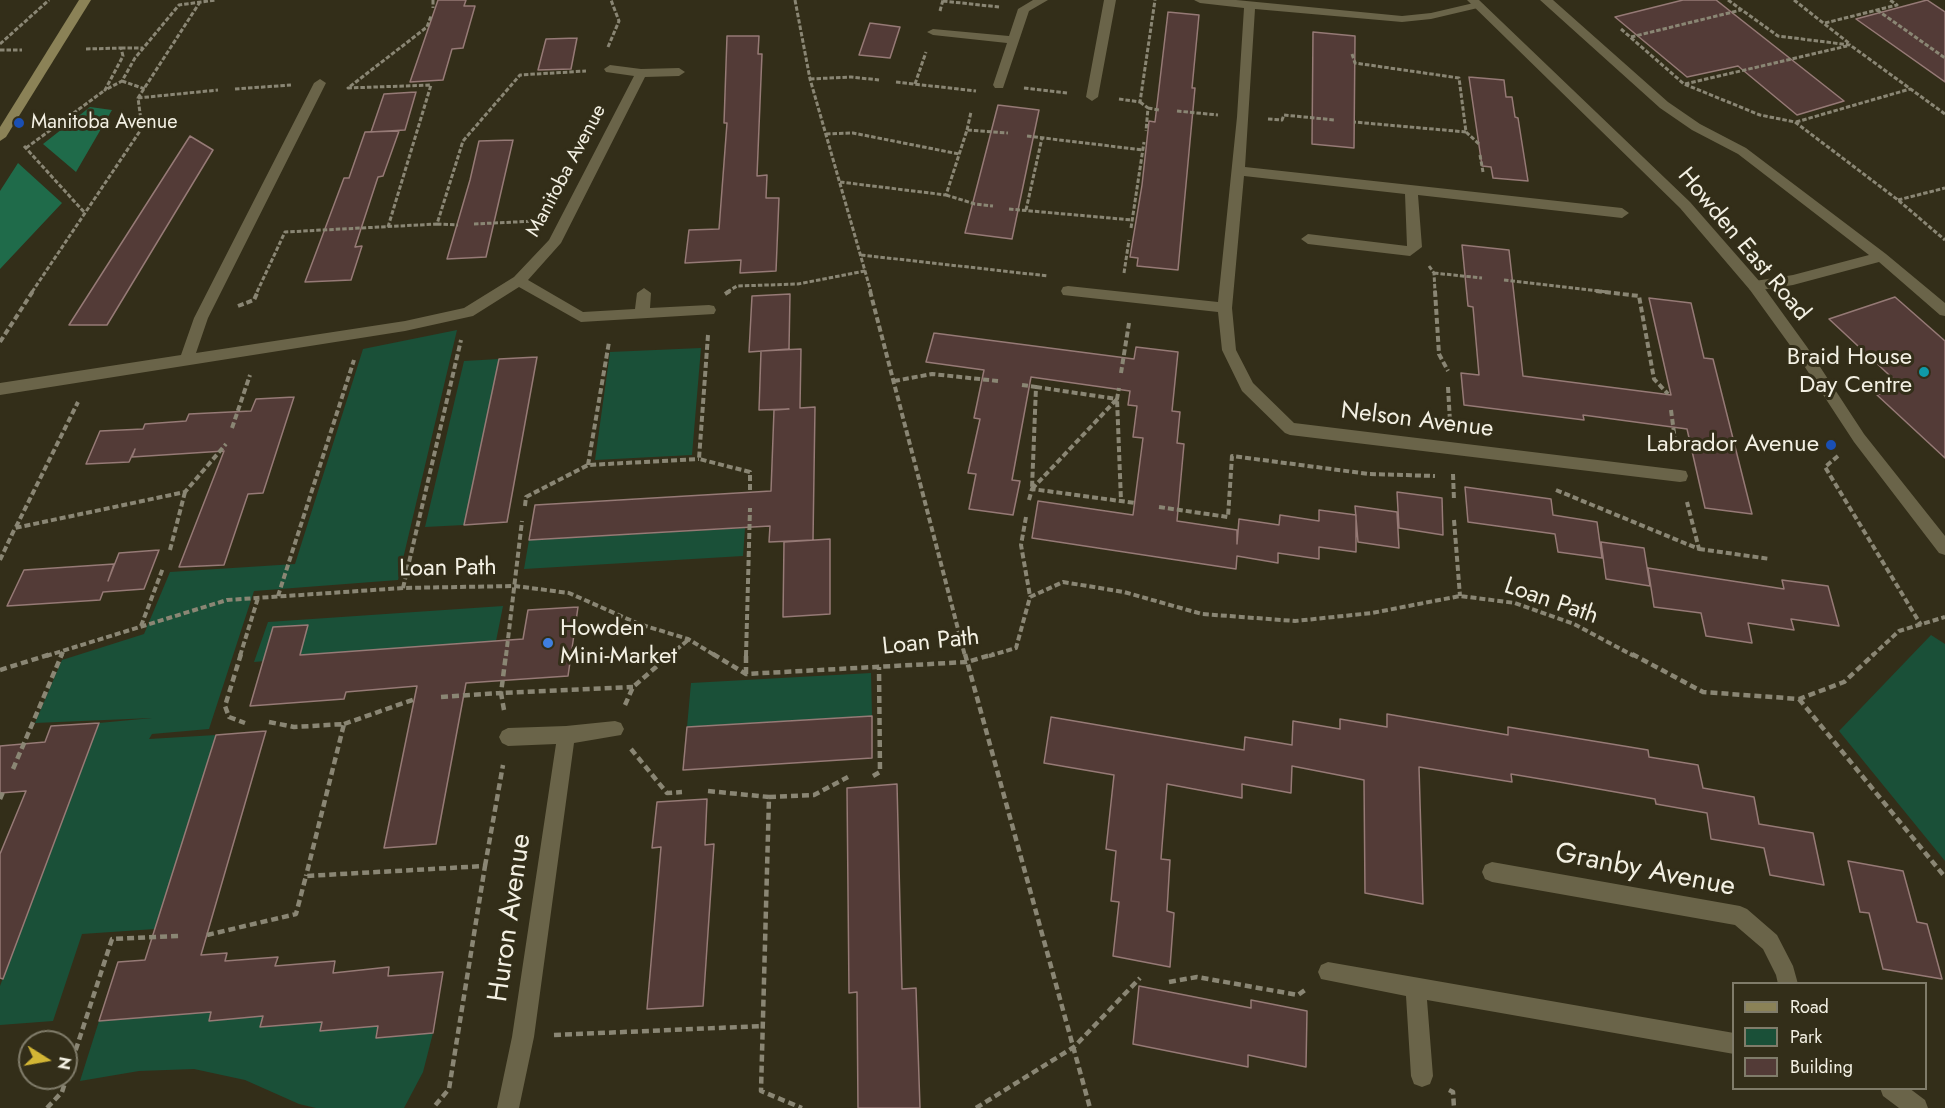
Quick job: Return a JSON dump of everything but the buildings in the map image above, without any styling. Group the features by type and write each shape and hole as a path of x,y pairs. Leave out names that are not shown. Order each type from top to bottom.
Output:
{"main road":[{"path":"3,132 85,0"}],"street":[{"path":"999,85 1024,9 1042,0"},
{"path":"1092,97 1110,0"},
{"path":"1200,0 1402,19 1431,16 1475,2"},
{"path":"1546,0 1664,105 1696,127 1742,151 1881,257 1945,311"},
{"name":"Howden East Road","path":"1475,2 1685,205 1755,286 1802,351 1859,438 1945,548"},
{"name":"Nelson Avenue","path":"1250,5 1225,308 1229,350 1247,387 1290,429 1680,476"},
{"path":"933,32 1012,40"},
{"path":"605,70 641,73 679,72"},
{"name":"Manitoba Avenue","path":"0,389 405,326 468,312 519,281 554,243 641,73"},
{"path":"186,361 201,318 320,83"},
{"path":"1238,171 1622,213"},
{"path":"1308,239 1410,251 1415,247 1411,189"},
{"path":"1755,286 1793,280 1881,257"},
{"path":"519,281 581,317 709,310"},
{"path":"1068,291 1225,308"},
{"path":"642,314 644,293"},
{"path":"508,737 566,735 615,729"},
{"name":"Huron Avenue","path":"508,1108 523,1036 566,735"},
{"name":"Granby Avenue","path":"1492,872 1740,916 1770,942 1786,973 1788,982"},
{"path":"1328,972 1732,1044"},
{"path":"1416,988 1422,1076"},
{"path":"1892,1090 1917,1108"}],"path":[{"path":"0,44 49,0"},
{"path":"27,148 105,90 122,81 143,48 179,5 189,0"},
{"path":"179,5 216,0"},
{"path":"433,0 433,8"},
{"path":"437,224 463,141 520,75 605,70 619,21 611,0"},
{"path":"795,0 810,79 861,255 967,662 1090,1108"},
{"path":"1140,102 1155,0"},
{"path":"1728,0 1778,36 1850,45"},
{"path":"1794,0 1850,45 1945,114"},
{"path":"1825,23 1897,5 1890,0"},
{"path":"943,1 1024,9"},
{"path":"0,342 84,212 142,128 138,98 200,2"},
{"path":"1631,37 1741,10"},
{"path":"1877,10 1945,58"},
{"path":"388,227 430,85 348,88 427,27 431,16"},
{"path":"1613,22 1684,84 1760,115 1795,122 1898,200 1945,240"},
{"path":"1684,84 1850,45"},
{"path":"105,90 123,56 121,48"},
{"path":"77,49 143,48"},
{"path":"0,51 23,50"},
{"path":"1352,54 1355,63 1459,78 1466,132"},
{"path":"810,79 850,77 879,80"},
{"path":"122,81 144,89"},
{"path":"896,82 979,91 999,85 1140,102 1148,108 1159,110"},
{"path":"1795,122 1910,89"},
{"path":"138,98 218,90"},
{"path":"1146,131 1148,108"},
{"path":"946,195 971,112"},
{"path":"1354,122 1466,132 1479,144"},
{"path":"967,130 1008,134"},
{"path":"3,132 27,148 84,212"},
{"path":"826,134 853,133 959,154"},
{"path":"1027,136 1143,150"},
{"path":"1026,210 1042,138"},
{"path":"1131,228 1144,142"},
{"path":"840,182 946,195 975,204 993,206"},
{"path":"1898,200 1945,188"},
{"path":"1009,209 1132,220"},
{"path":"474,224 566,220"},
{"path":"201,318 254,300 285,232 437,224 458,225"},
{"path":"1415,247 1434,273 1439,354 1448,371"},
{"path":"861,255 1065,278 1068,291"},
{"path":"699,459 711,303 737,286 798,284 865,271"},
{"path":"1434,273 1482,278"},
{"path":"1503,280 1639,296 1654,379 1668,394"},
{"path":"1121,373 1133,298"},
{"path":"403,588 468,312"},
{"path":"588,465 613,315"},
{"path":"278,596 363,332"},
{"path":"232,428 259,349"},
{"path":"894,381 932,374 998,381"},
{"path":"0,560 92,375"},
{"path":"1022,385 1117,399"},
{"path":"1029,500 1032,489 1036,387"},
{"path":"1119,388 1117,399 1121,501"},
{"path":"1032,489 1117,399"},
{"path":"1671,410 1680,476 1699,549"},
{"path":"1859,438 1825,467 1921,625"},
{"path":"170,550 185,492 226,444"},
{"path":"1159,507 1228,517 1232,456 1369,474 1441,476"},
{"path":"525,506 526,497 588,465 699,459 750,472 750,493"},
{"path":"1453,477 1464,478"},
{"path":"1032,489 1135,503"},
{"path":"1553,489 1699,549 1770,559"},
{"path":"15,528 185,492"},
{"path":"746,674 750,508"},
{"path":"1026,517 1021,545 1030,597"},
{"path":"1454,520 1460,596"},
{"path":"433,1108 449,1089 484,866 508,737 501,693 522,521"},
{"path":"140,627 163,568"},
{"name":"Loan Path","path":"0,669 63,652 227,600 403,588 515,586 569,593 639,624 688,639 746,674 967,662 1016,648 1030,597 1063,582 1124,592 1202,614 1295,621 1372,614 1460,596 1515,603 1574,624 1703,692 1799,699 1844,682 1899,631 1945,617"},
{"path":"245,723 228,717 225,706 258,598"},
{"path":"682,792 667,793 615,729 633,687 688,639"},
{"path":"13,769 63,652"},
{"path":"873,776 880,772 879,667"},
{"path":"441,697 633,687"},
{"path":"268,722 294,727 344,724 415,699"},
{"path":"1799,699 1945,877"},
{"path":"207,935 296,914 344,724"},
{"path":"708,791 769,797 813,795 848,777"},
{"path":"0,799 3,792"},
{"path":"769,797 761,1091 802,1108"},
{"path":"306,876 484,866"},
{"path":"47,1108 62,1092 112,939 179,936"},
{"path":"1168,982 1197,976 1298,995 1328,972"},
{"path":"976,1108 1074,1047 1140,978"},
{"path":"523,1036 763,1026"}],"green space":[{"path":"90,107 112,110 76,172 43,144"},
{"path":"18,163 62,203 0,269 0,191"},
{"path":"457,330 398,580 254,591 209,729 152,734 149,739 216,735 155,929 82,934 53,1021 0,1025 0,986 99,723 152,718 35,723 62,660 144,634 170,572 295,564 363,349"},
{"path":"701,348 692,455 595,460 610,352"},
{"path":"499,359 464,525 425,527 464,361"},
{"path":"745,528 743,556 524,569 529,540"},
{"path":"503,606 496,641 254,662 268,622"},
{"path":"1931,635 1945,644 1945,861 1839,731"},
{"path":"871,673 872,716 687,727 691,683"},
{"path":"211,1012 209,1020 263,1016 322,1022 320,1031 378,1026 376,1038 433,1033 423,1072 404,1108 316,1108 299,1104 245,1080 194,1069 139,1071 80,1081 99,1021"}],"place":[{"name":"Manitoba Avenue","path":"19,123"},
{"name":"Braid House Day Centre","path":"1924,372"},
{"name":"Labrador Avenue","path":"1831,445"},
{"name":"Howden Mini-Market","path":"548,643"}]}
